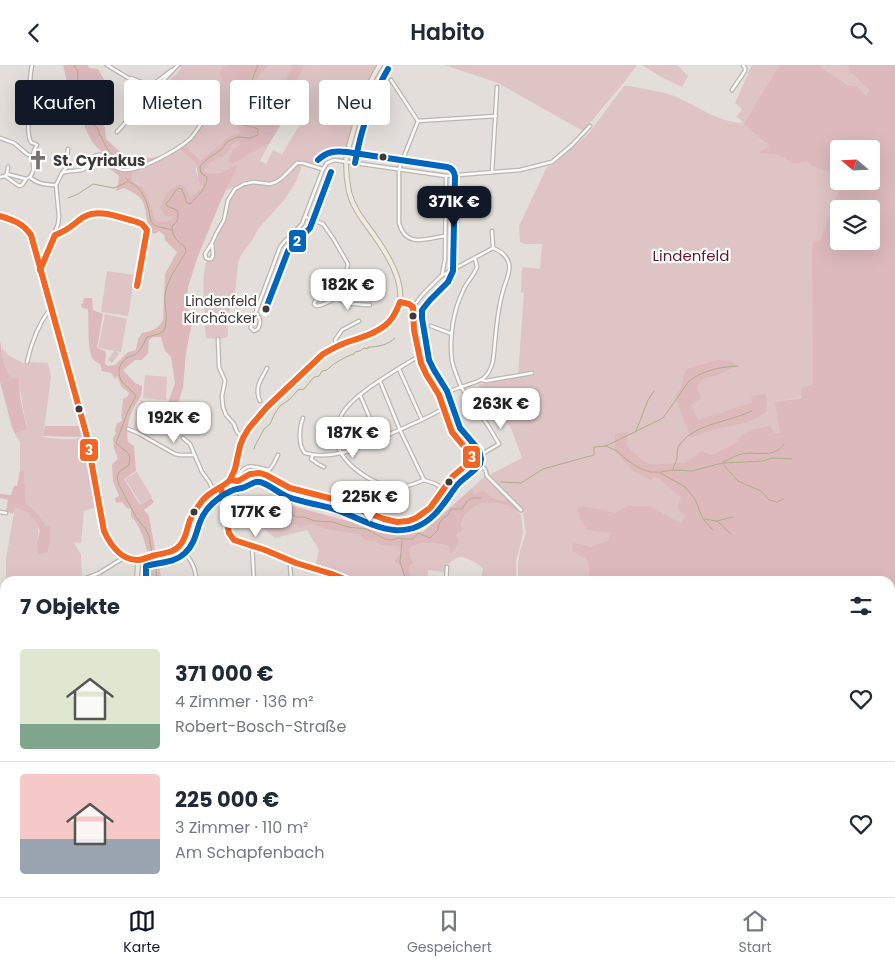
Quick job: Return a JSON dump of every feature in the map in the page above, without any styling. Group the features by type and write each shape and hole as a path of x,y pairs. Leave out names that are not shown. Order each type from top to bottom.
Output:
{"main road":[{"path":"137,576 138,560 149,555 171,552 179,547 191,518 203,500 230,480 235,469 243,438 256,419 290,384 332,347 367,335 385,326 394,316 400,302 401,292 398,280 390,260 359,216 347,183 346,161 352,136 368,88 380,65"}],"street":[{"path":"6,175 19,186 22,185 30,177 34,165 34,144 29,139 28,130 28,105 32,65"},
{"path":"107,65 118,73 151,85 177,66"},
{"path":"732,90 745,71 743,65"},
{"path":"164,80 177,66"},
{"path":"127,77 131,80"},
{"path":"391,80 418,121"},
{"path":"492,172 497,87"},
{"path":"418,121 496,116"},
{"path":"418,121 399,169 399,223 405,235 411,239 420,240 445,236"},
{"path":"117,132 124,125"},
{"path":"62,173 84,169 93,158 100,155 114,167 121,170 152,164 180,147 192,137 200,125"},
{"path":"256,313 261,322 258,329 254,331 251,327 256,313 280,247 297,230 306,217 323,169 328,163 334,160 346,161 446,176 520,170 552,162 590,126"},
{"path":"0,138 14,143 33,157"},
{"path":"40,270 58,224 56,185 68,165 68,149"},
{"path":"212,243 213,256 211,259 208,259 205,254 224,220 228,199 235,189 252,182 270,184 276,182 295,165 300,163 323,169"},
{"path":"6,175 8,167"},
{"path":"0,177 6,175 26,179"},
{"path":"441,276 445,259 446,176"},
{"path":"30,177 42,184 56,185"},
{"path":"55,235 64,232 88,215 94,213 102,213 142,224 147,230 137,286"},
{"path":"0,216 22,224 31,235 86,433 104,531 108,540 120,554 138,560"},
{"path":"306,217 323,224 348,264 346,279 337,297 330,301 319,306 314,304 320,298 330,301"},
{"path":"492,231 493,248"},
{"path":"493,248 441,276 423,294 413,307 414,330 426,374 439,395 442,409 452,432 471,454 472,458 481,464 487,475 521,510"},
{"path":"482,380 491,368 493,361 499,305 509,273 507,259 493,248"},
{"path":"230,480 236,482 250,474 260,473 290,488 397,522 416,518 430,508 453,476 472,458 499,444 461,387 453,363 452,334 457,306 461,293 477,267 475,258"},
{"path":"337,297 344,302 370,305"},
{"path":"400,302 413,307"},
{"path":"27,362 30,348 41,322 51,308"},
{"path":"337,346 335,340 342,331 358,321"},
{"path":"431,326 452,334"},
{"path":"218,339 219,367 225,381 222,396 223,407 226,415 234,423 237,432 243,438"},
{"path":"420,356 360,395 346,408 337,426 336,441 352,466 380,484 402,487 424,480 436,484 443,489"},
{"path":"260,401 257,387 267,368"},
{"path":"399,369 422,420"},
{"path":"439,395 482,380 486,381 532,373"},
{"path":"380,381 400,430 424,480"},
{"path":"360,395 379,439"},
{"path":"303,418 301,424 301,447 304,452 313,455 324,455 342,453 379,439 442,409"},
{"path":"128,429 175,454 194,455"},
{"path":"183,438 190,444 213,491"},
{"path":"236,482 240,471 246,467 254,466 269,469 278,455"},
{"path":"313,455 311,459 324,467"},
{"path":"221,487 229,533 234,540 337,576"},
{"path":"0,512 6,513"},
{"path":"252,546 254,576"},
{"path":"179,547 192,562 196,576"},
{"path":"92,576 125,557"},
{"path":"291,561 291,576"},
{"path":"446,576 447,567"}],"green space":[{"path":"228,65 223,67 233,80 230,80 230,125 236,125 240,133 228,137 200,160 185,145 193,137 200,125 220,125 220,80 169,80 181,68 178,66"},
{"path":"269,65 294,65 287,80 256,79"},
{"path":"305,65 379,65 371,80 319,80 319,125 353,125 343,156 340,154 329,155 321,158 316,155 313,157 314,164 303,161 297,162 273,182 245,180 226,191 233,177 226,171 213,174 204,171 210,163 225,156 233,144 238,141 240,143 231,164 269,144 260,161 266,164 273,150 282,154 300,125 309,125 309,80 298,80"},
{"path":"444,65 637,65 583,131 496,82"},
{"path":"642,65 677,65 688,76 682,87"},
{"name":"Lindenfeld","path":"752,65 779,65 745,124 771,148 830,154 830,190 848,190 841,200 830,200 830,224 816,247 813,385 802,397 777,402 782,431 734,576 518,576 520,551 526,533 523,513 510,497 505,501 493,498 483,490 474,494 472,488 485,476 522,458 511,428 478,385 518,376 524,293 521,292 522,267 540,269 542,244 525,244 520,242 519,226 547,167 554,164 589,133 624,86 669,94 716,117 734,122 743,123 736,117 742,109 735,103"},
{"path":"821,65 847,65 851,73 869,90 866,97 857,86 850,85 821,68"},
{"path":"179,149 196,163 196,172 203,187 191,197 173,218 166,223 156,221 150,201 139,184 132,181 131,172 147,166"},
{"path":"297,163 303,163 296,182 285,199 258,229 241,255 238,263 235,295 227,316 227,337 221,339 206,338 203,291 205,267 207,259 212,257 212,243 224,220 226,203 235,189 247,183 270,184 276,182"},
{"path":"107,271 135,275 128,316 101,312"},
{"path":"105,314 127,319 121,352 116,351 119,354 112,363 108,360 114,351 98,348"},
{"path":"2,348 8,355 27,365 28,362 48,363 51,377 43,437 69,439 84,437 96,507 84,511 81,543 74,542 81,555 82,576 6,576 6,559 15,507 26,512 37,523 37,541 46,526 36,511 26,504 24,471 20,470 20,442 15,434 27,429 19,378 11,378 9,375"},
{"path":"145,375 167,377 166,400 143,398"},
{"path":"141,400 156,406 151,419 154,421 149,435 133,429 137,416 135,415"},
{"path":"137,472 152,497 141,504 125,479"},
{"path":"498,503 517,510 521,515 523,534 516,561 516,576 482,576 483,568 469,559 460,557 446,566 445,572 428,570 427,576 411,576 409,570 411,547 424,543 444,545 448,546 451,555 465,515 478,504"},
{"path":"268,511 285,513 287,520 361,535 375,540 379,545 400,547 402,551 401,566 405,576 342,576 315,567 319,550 307,530 275,538 263,528"}],"shaded area":[{"path":"63,65 88,65 89,68 98,69 104,80 66,80"},
{"path":"228,65 269,65 257,79 224,82 219,72"},
{"path":"305,65 298,80 286,80 292,66"},
{"path":"779,65 821,65 821,68 849,85 857,86 866,96 869,90 851,73 847,65 895,65 895,576 589,576 590,569 587,560 572,550 574,543 591,547 608,541 611,533 587,530 581,521 577,508 583,506 615,513 627,506 650,506 680,523 686,517 677,508 681,497 661,481 660,478 653,477 652,481 633,471 615,451 615,434 628,432 626,445 638,457 649,464 685,463 700,452 713,455 734,444 747,431 770,426 774,433 780,433 775,402 801,398 802,387 813,385 813,243 820,241 830,215 830,250 880,250 880,200 836,200 840,190 880,190 880,140 830,140 830,171 812,166 808,161 794,164 779,155 759,153 769,146 744,124"},
{"path":"84,125 104,125 106,139 129,160 164,155 147,166 132,172 132,181 146,193 156,221 166,222 173,218 173,216 165,216 160,207 168,192 179,184 185,187 191,197 203,187 199,181 196,163 179,149 185,145 200,160 228,137 240,133 236,125 281,125 269,144 232,164 228,161 232,151 240,144 238,141 233,144 225,156 210,163 204,171 217,173 237,165 198,256 188,287 187,304 192,323 186,352 183,388 176,409 169,408 169,400 175,383 171,357 165,351 161,337 153,337 149,340 148,353 142,360 135,360 123,370 135,383 142,386 127,429 128,442 134,446 136,471 124,479 140,505 151,498 154,502 144,510 149,516 155,550 147,551 141,532 131,516 131,509 127,508 122,502 116,503 115,498 119,496 113,481 112,464 118,459 113,437 116,434 117,423 122,421 123,399 129,393 121,386 117,376 115,379 111,373 102,371 100,364 93,359 89,342 88,309 82,308 81,304 84,298 92,298 93,310 103,314 97,348 105,351 105,364 108,366 115,365 128,352 136,350 138,339 142,333 157,328 163,320 165,274 177,252 159,231 155,234 151,232 144,204 136,194 124,188 116,191 119,176 102,163 104,153 95,146"},
{"path":"0,342 3,361 11,378 19,378 20,398 27,429 15,434 0,382"},
{"path":"719,360 731,361 737,366 716,376 704,378 697,387 701,398 691,405 698,420 753,402 751,397 754,395 766,394 767,410 755,419 690,437 675,396 682,386 686,370"},
{"path":"45,426 81,426 84,437 43,436"},
{"path":"20,470 24,470 26,504 36,511 46,526 50,527 50,541 47,553 38,554 37,541 40,531 36,522 28,513 15,507 13,514 6,511 8,500 0,498 0,494 11,495 14,486 17,486"},
{"path":"472,488 474,494 483,490 493,498 504,501 509,496 523,512 521,513 509,506 498,503 478,504 465,515 461,525 462,530 457,535 459,542 451,555 448,546 434,543 415,545 411,547 410,551 411,559 414,562 410,565 409,570 411,576 405,576 401,566 395,561 402,551 400,547 379,545 375,540 363,539 361,535 325,529 310,524 300,527 286,520 285,513 268,511 268,499 394,534 423,532"},
{"path":"157,557 161,576 151,576 150,558"}],"waterway":[{"path":"74,65 78,72 77,79 82,93 82,105 90,111 91,122 99,131 99,135 111,153 128,166"},
{"path":"152,554 149,536 136,517 119,485 117,477 119,472 129,465 130,458 128,453 116,443 136,396 121,381 119,368 128,357 138,352 147,337 164,331 166,289 186,252 185,247 177,241 173,233 172,226 178,218 177,210 166,204 179,188 182,189 187,203 190,204 202,192 207,181 207,177 201,173 200,167 202,164 221,150 228,141 238,137 250,138 258,135 258,129 239,123 235,115 247,96 258,65"},
{"path":"126,178 142,193 148,207 151,222 156,226 172,230"},
{"path":"68,198 93,184 114,188 127,182"},
{"path":"254,449 264,429 270,424 280,406 298,390 304,389 314,377 319,376 322,371 327,370 335,363 355,352 364,348 368,349 368,347 383,345 395,338"},
{"path":"501,482 521,483 543,469 594,455 594,447 606,446 663,418 689,381 695,377 712,370 738,366"},
{"path":"636,431 648,400 654,391"},
{"path":"673,469 679,446 692,433 752,411"},
{"path":"723,462 737,455 747,453 770,453 780,449 784,444"},
{"path":"606,446 617,451 639,468 650,472 659,472 685,487 695,499 703,519 713,530"},
{"path":"724,463 763,461 772,458 792,459"},
{"path":"661,472 672,470 692,471 722,463 738,481 761,491 769,500 777,502 783,499"},
{"path":"232,485 243,503 254,501 266,502 286,509 296,517 366,529 385,539 393,540 398,538 413,539 418,533 430,538 438,530 442,519 448,515 451,509 462,509 469,499 481,498"},
{"path":"717,521 733,517"},
{"path":"704,519 717,521 731,534"},
{"path":"402,541 400,562 404,576"},
{"path":"153,558 157,576"},
{"path":"86,576 92,574"}],"transit line":[{"name":"2","path":"355,163 367,115 388,69"},
{"name":"2","path":"146,576 146,566 177,559 188,550 205,512 212,503 232,490 259,482 292,498 337,510 374,525 387,529 411,529 423,524 435,514 458,484 480,464 479,450 460,428 447,391 429,360 422,318 422,310 448,282 453,271 455,176 453,171 447,167 347,152 331,152 318,160"},
{"name":"2","path":"265,311 288,251 310,228 331,172"},
{"name":"3","path":"40,270 55,235 67,230 89,215 95,213 110,214 142,224 147,230 137,286"},
{"name":"3","path":"0,216 21,225 31,235 86,433 104,531 109,541 121,554 137,560 175,550 184,540 190,520 202,501 230,480"},
{"name":"3","path":"400,302 413,307 414,330 421,363 439,395 452,432 472,456 471,461 453,476 430,508 416,518 397,522 329,498 290,488 260,473 250,474 238,481 230,480 235,469 243,438 267,407 323,354 383,327 392,318 400,302"},
{"name":"3","path":"221,487 229,533 234,540 337,576"}],"place":[{"name":"St. Cyriakus","path":"38,160"},
{"name":"Lindenfeld Kirchäcker","path":"266,309"}]}
